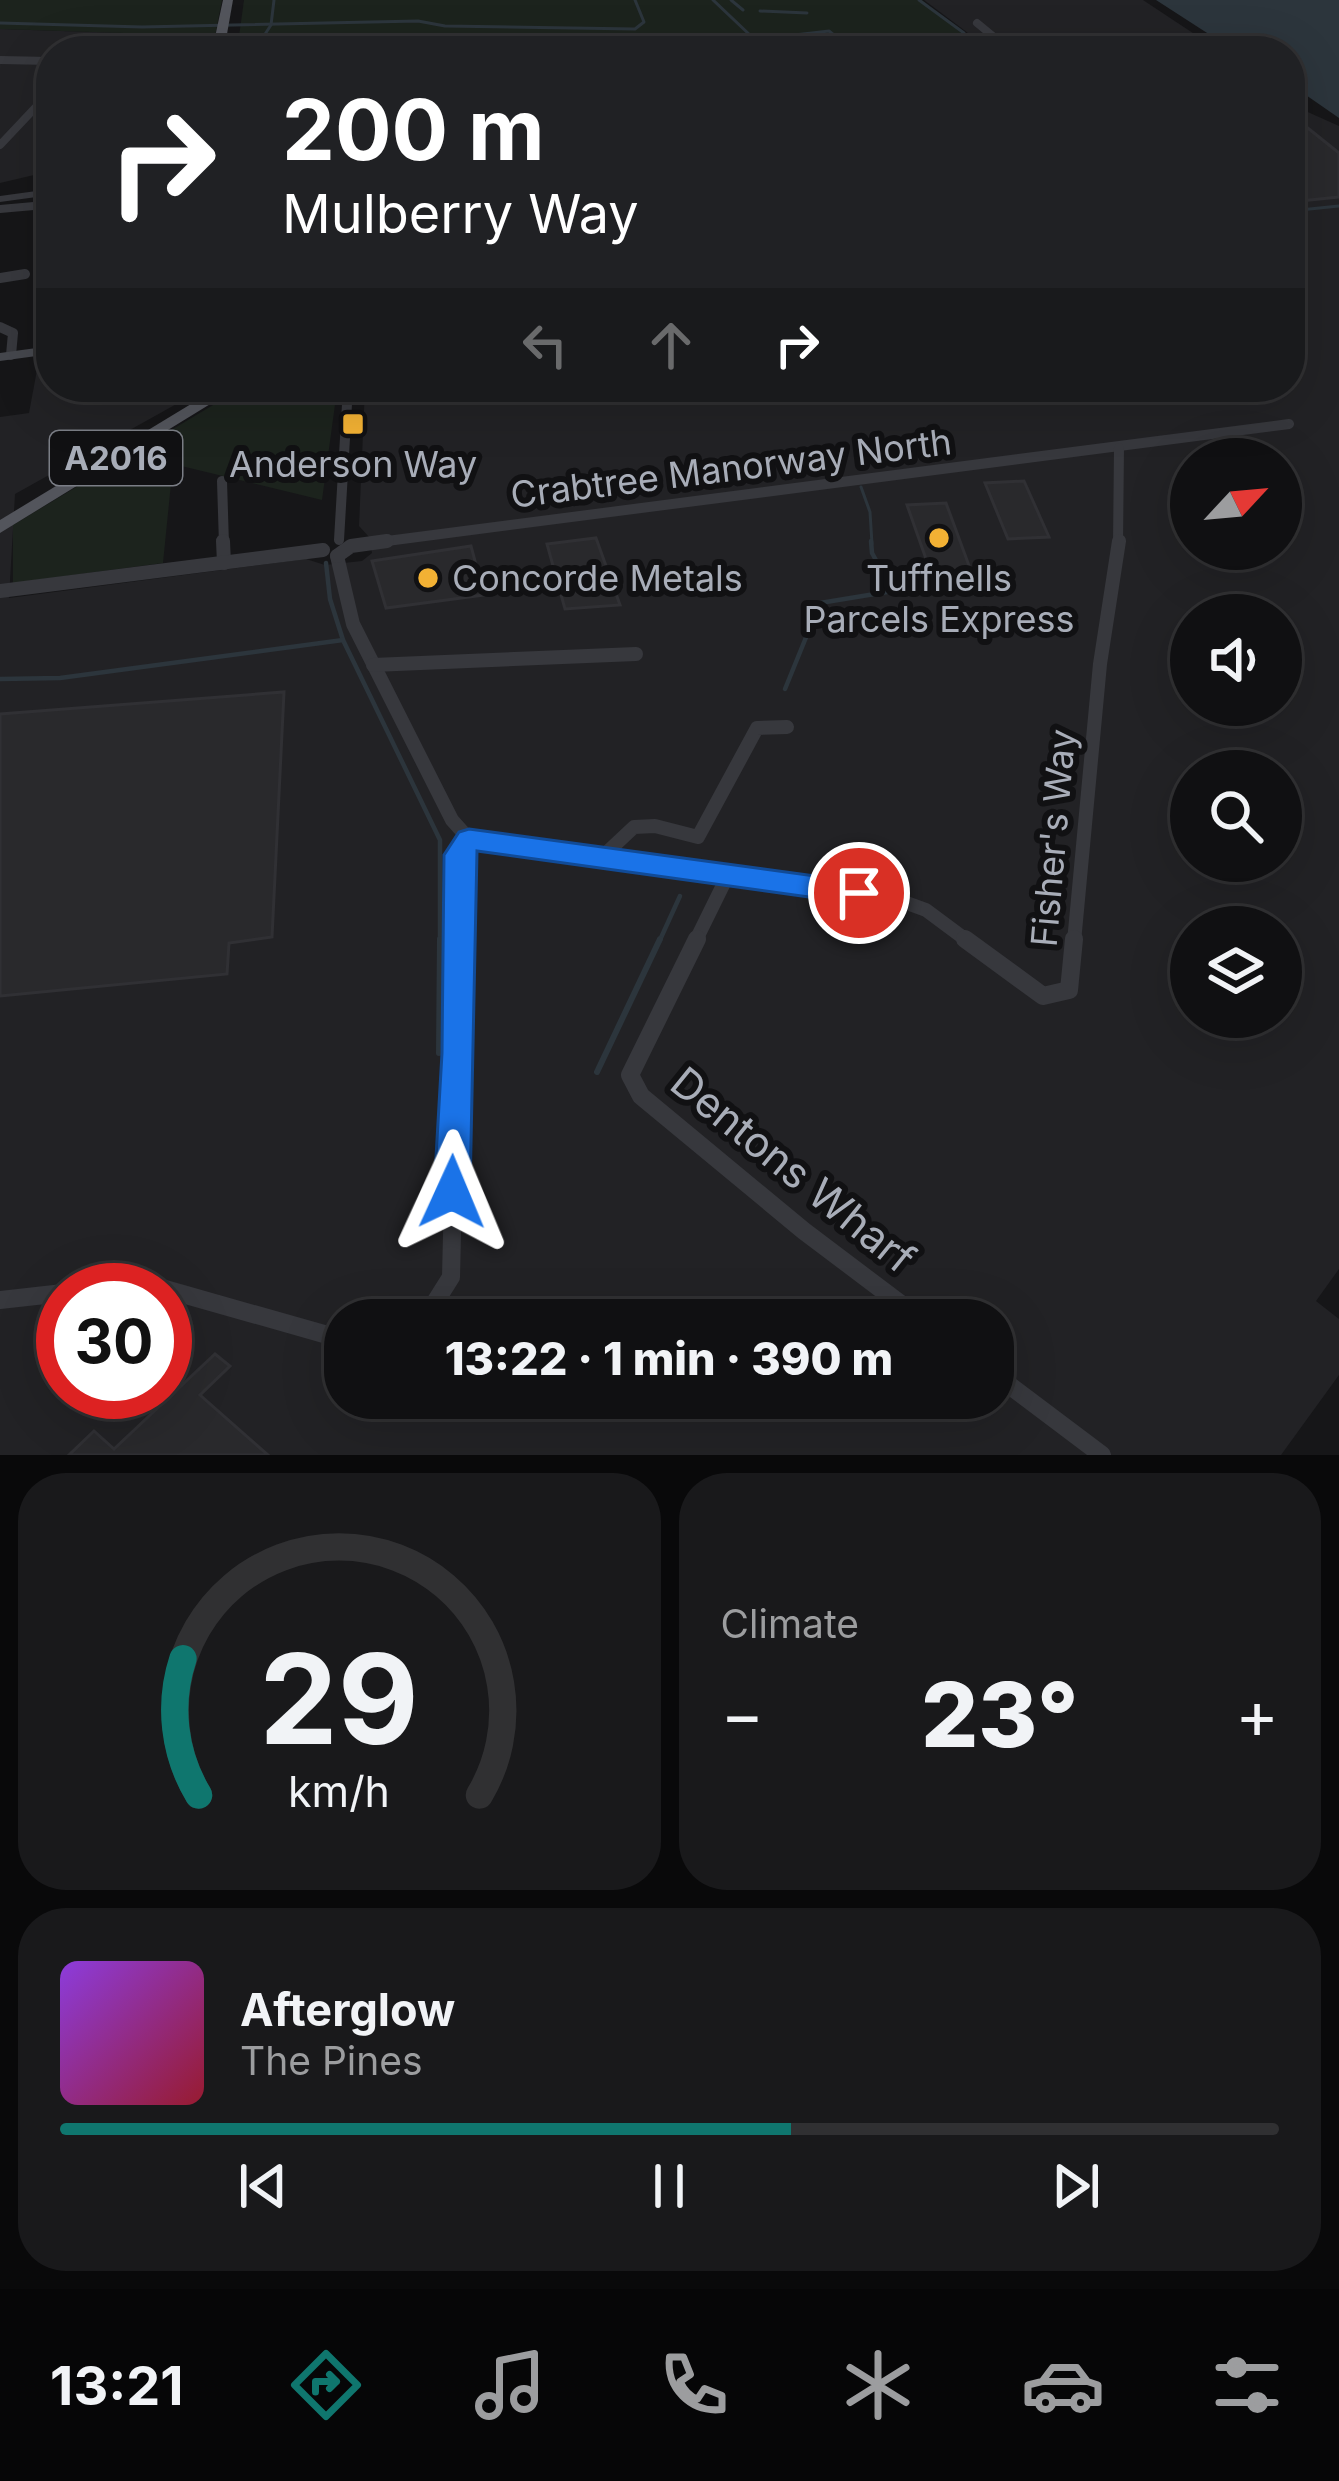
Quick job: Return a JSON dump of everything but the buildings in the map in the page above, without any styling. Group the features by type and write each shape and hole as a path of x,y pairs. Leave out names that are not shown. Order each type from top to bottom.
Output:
{"main road":[{"path":"228,0 229,36"},
{"path":"224,36 238,0"},
{"path":"5,356 36,352"},
{"name":"A2016","path":"0,517 190,402"},
{"name":"A2016","path":"0,528 206,402"}],"street":[{"path":"977,23 992,36"},
{"path":"0,60 36,61"},
{"path":"0,145 36,107"},
{"path":"0,196 36,197"},
{"path":"0,209 36,200"},
{"path":"0,278 25,274"},
{"path":"0,327 13,333 5,356"},
{"path":"347,402 338,548 353,624 452,820 469,839 728,875"},
{"name":"Crabtree Manorway North","path":"0,591 1289,424"},
{"name":"Fisher's Way","path":"728,875 914,904 1043,997 1069,990 1100,664 1120,525 1119,448"},
{"path":"222,482 224,563"},
{"path":"373,665 636,654"},
{"path":"602,856 619,832 642,824 698,837 758,728 787,727"},
{"path":"437,1299 451,1277 453,1107 459,1053 459,855 469,839"},
{"name":"Dentons Wharf","path":"728,875 630,1075 641,1096 894,1299"},
{"path":"0,1300 36,1297"},
{"path":"192,1297 324,1334"},
{"path":"1014,1389 1102,1455"}],"shaded area":[{"path":"0,0 222,0 215,36 0,29"},
{"path":"244,0 922,0 966,36 239,36"},
{"path":"924,0 1143,0 1197,36 972,36"},
{"path":"1156,0 1339,0 1339,118 1305,94 1305,36 1212,36"},
{"path":"0,29 193,35 36,36 36,175 0,183"},
{"path":"1305,111 1339,126 1339,1269 1316,1301 1339,1319 1339,1375 1281,1455 0,1455 0,417 29,413 36,375 36,402 180,402 15,494 9,598 306,559 325,565 362,561 372,553 369,537 359,526 364,402 1305,402"},
{"path":"218,402 335,402 322,500 173,464 163,563 13,583 13,525"}],"waterway":[{"path":"271,24 274,0"},
{"path":"271,24 418,21 445,26 635,29 644,22 635,0"},
{"path":"713,0 751,36"},
{"path":"731,0 743,10"},
{"path":"919,0 964,33"},
{"path":"760,11 807,13"},
{"path":"0,23 271,24"},
{"path":"264,36 271,24"},
{"path":"785,36 829,31 835,36"},
{"path":"1305,209 1339,206"},
{"path":"861,487 870,512 872,544"},
{"path":"785,689 820,603 893,591 872,553 871,541"},
{"path":"326,563 330,599 343,640"},
{"path":"0,679 60,678 343,640"},
{"path":"343,640 440,840 440,939"},
{"path":"659,942 680,896"},
{"path":"439,1053 440,939"},
{"path":"597,1072 660,939"}],"place":[{"name":"Anderson Way","path":"353,424"},
{"name":"Tuffnells Parcels Express","path":"939,538"},
{"name":"Concorde Metals","path":"428,578"}],"route":[{"path":"452,1192 459,1053 459,855 469,839 859,893"}]}
